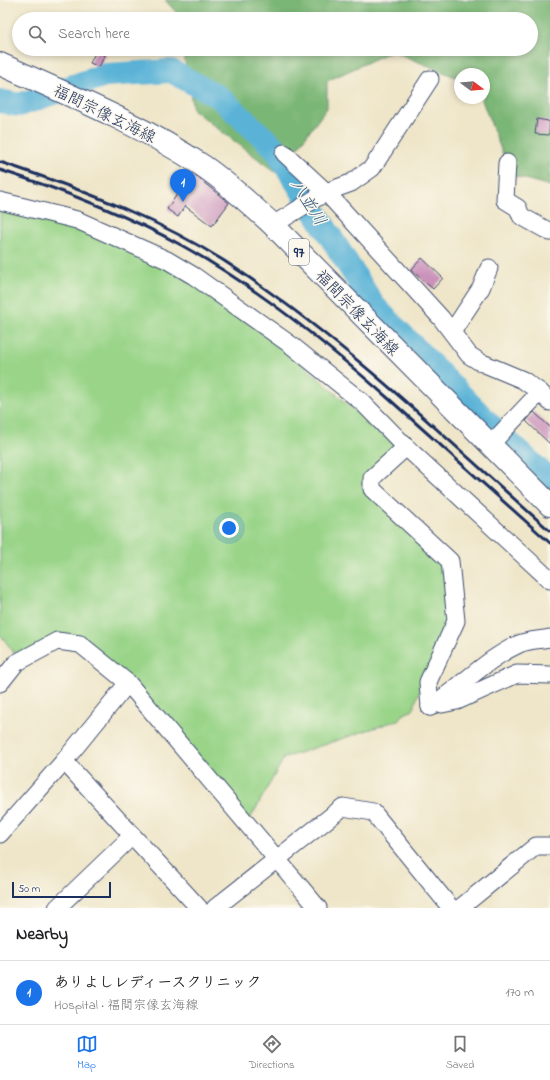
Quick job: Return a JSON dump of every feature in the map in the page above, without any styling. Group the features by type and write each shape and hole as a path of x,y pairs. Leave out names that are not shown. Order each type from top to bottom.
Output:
{"main road":[{"name":"福間宗像玄海線","path":"0,64 107,112 170,145 204,167 233,189 494,441 550,505"}],"street":[{"path":"272,225 326,192 351,183 372,168 430,79"},
{"path":"284,153 326,192 441,318 468,355 480,362 523,380 545,397 514,420 494,441"},
{"path":"507,163 505,200 518,208 521,216 550,232"},
{"path":"0,201 76,220 167,260 194,276 291,345 362,402 406,447 550,580"},
{"path":"452,332 481,288 489,268"},
{"path":"406,447 372,478 372,489 450,561 456,621 428,682 430,707"},
{"path":"430,707 451,694 484,665 520,643 550,638"},
{"path":"0,683 16,663 57,641 80,644 128,683 275,859 318,908"},
{"path":"430,707 457,701 517,674 550,675"},
{"path":"0,834 64,761 128,683"},
{"path":"64,761 199,908"},
{"path":"215,908 275,859 343,807 373,812 451,908"},
{"path":"57,908 132,836"},
{"path":"460,908 536,846 550,846"}],"green space":[{"path":"165,0 550,0 550,186 511,175 483,104 490,104 490,68 454,68 454,77 404,56 538,56 538,12 176,12"},
{"path":"184,56 381,56 327,81 327,108 278,174 193,110"},
{"path":"0,208 85,230 170,269 206,292 292,355 395,446 392,454 361,486 446,564 450,629 418,695 413,710 402,715 398,720 284,758 250,819 84,641 20,654 14,653 0,634"}],"building":[{"path":"94,56 104,56 99,67 90,63"},
{"path":"537,119 548,121 550,123 549,135 535,134"},
{"path":"192,176 197,177 229,203 212,226 185,206 178,217 167,209 180,190 175,186 181,177 185,180"},
{"path":"422,258 443,278 433,289 411,270"},
{"path":"534,412 550,427 550,444 526,421"}],"waterway":[{"name":"八並川","path":"0,101 19,105 105,75 171,71 219,97 275,148 374,306 493,428 550,480"}],"railway":[{"path":"0,162 63,184 125,209 184,238 241,272 282,301 361,363 400,396 550,531"},
{"path":"0,170 115,212 159,233 209,261 263,297 340,357 550,543"}],"place":[{"name":"ありよしレディースクリニック","path":"183,202"}]}
